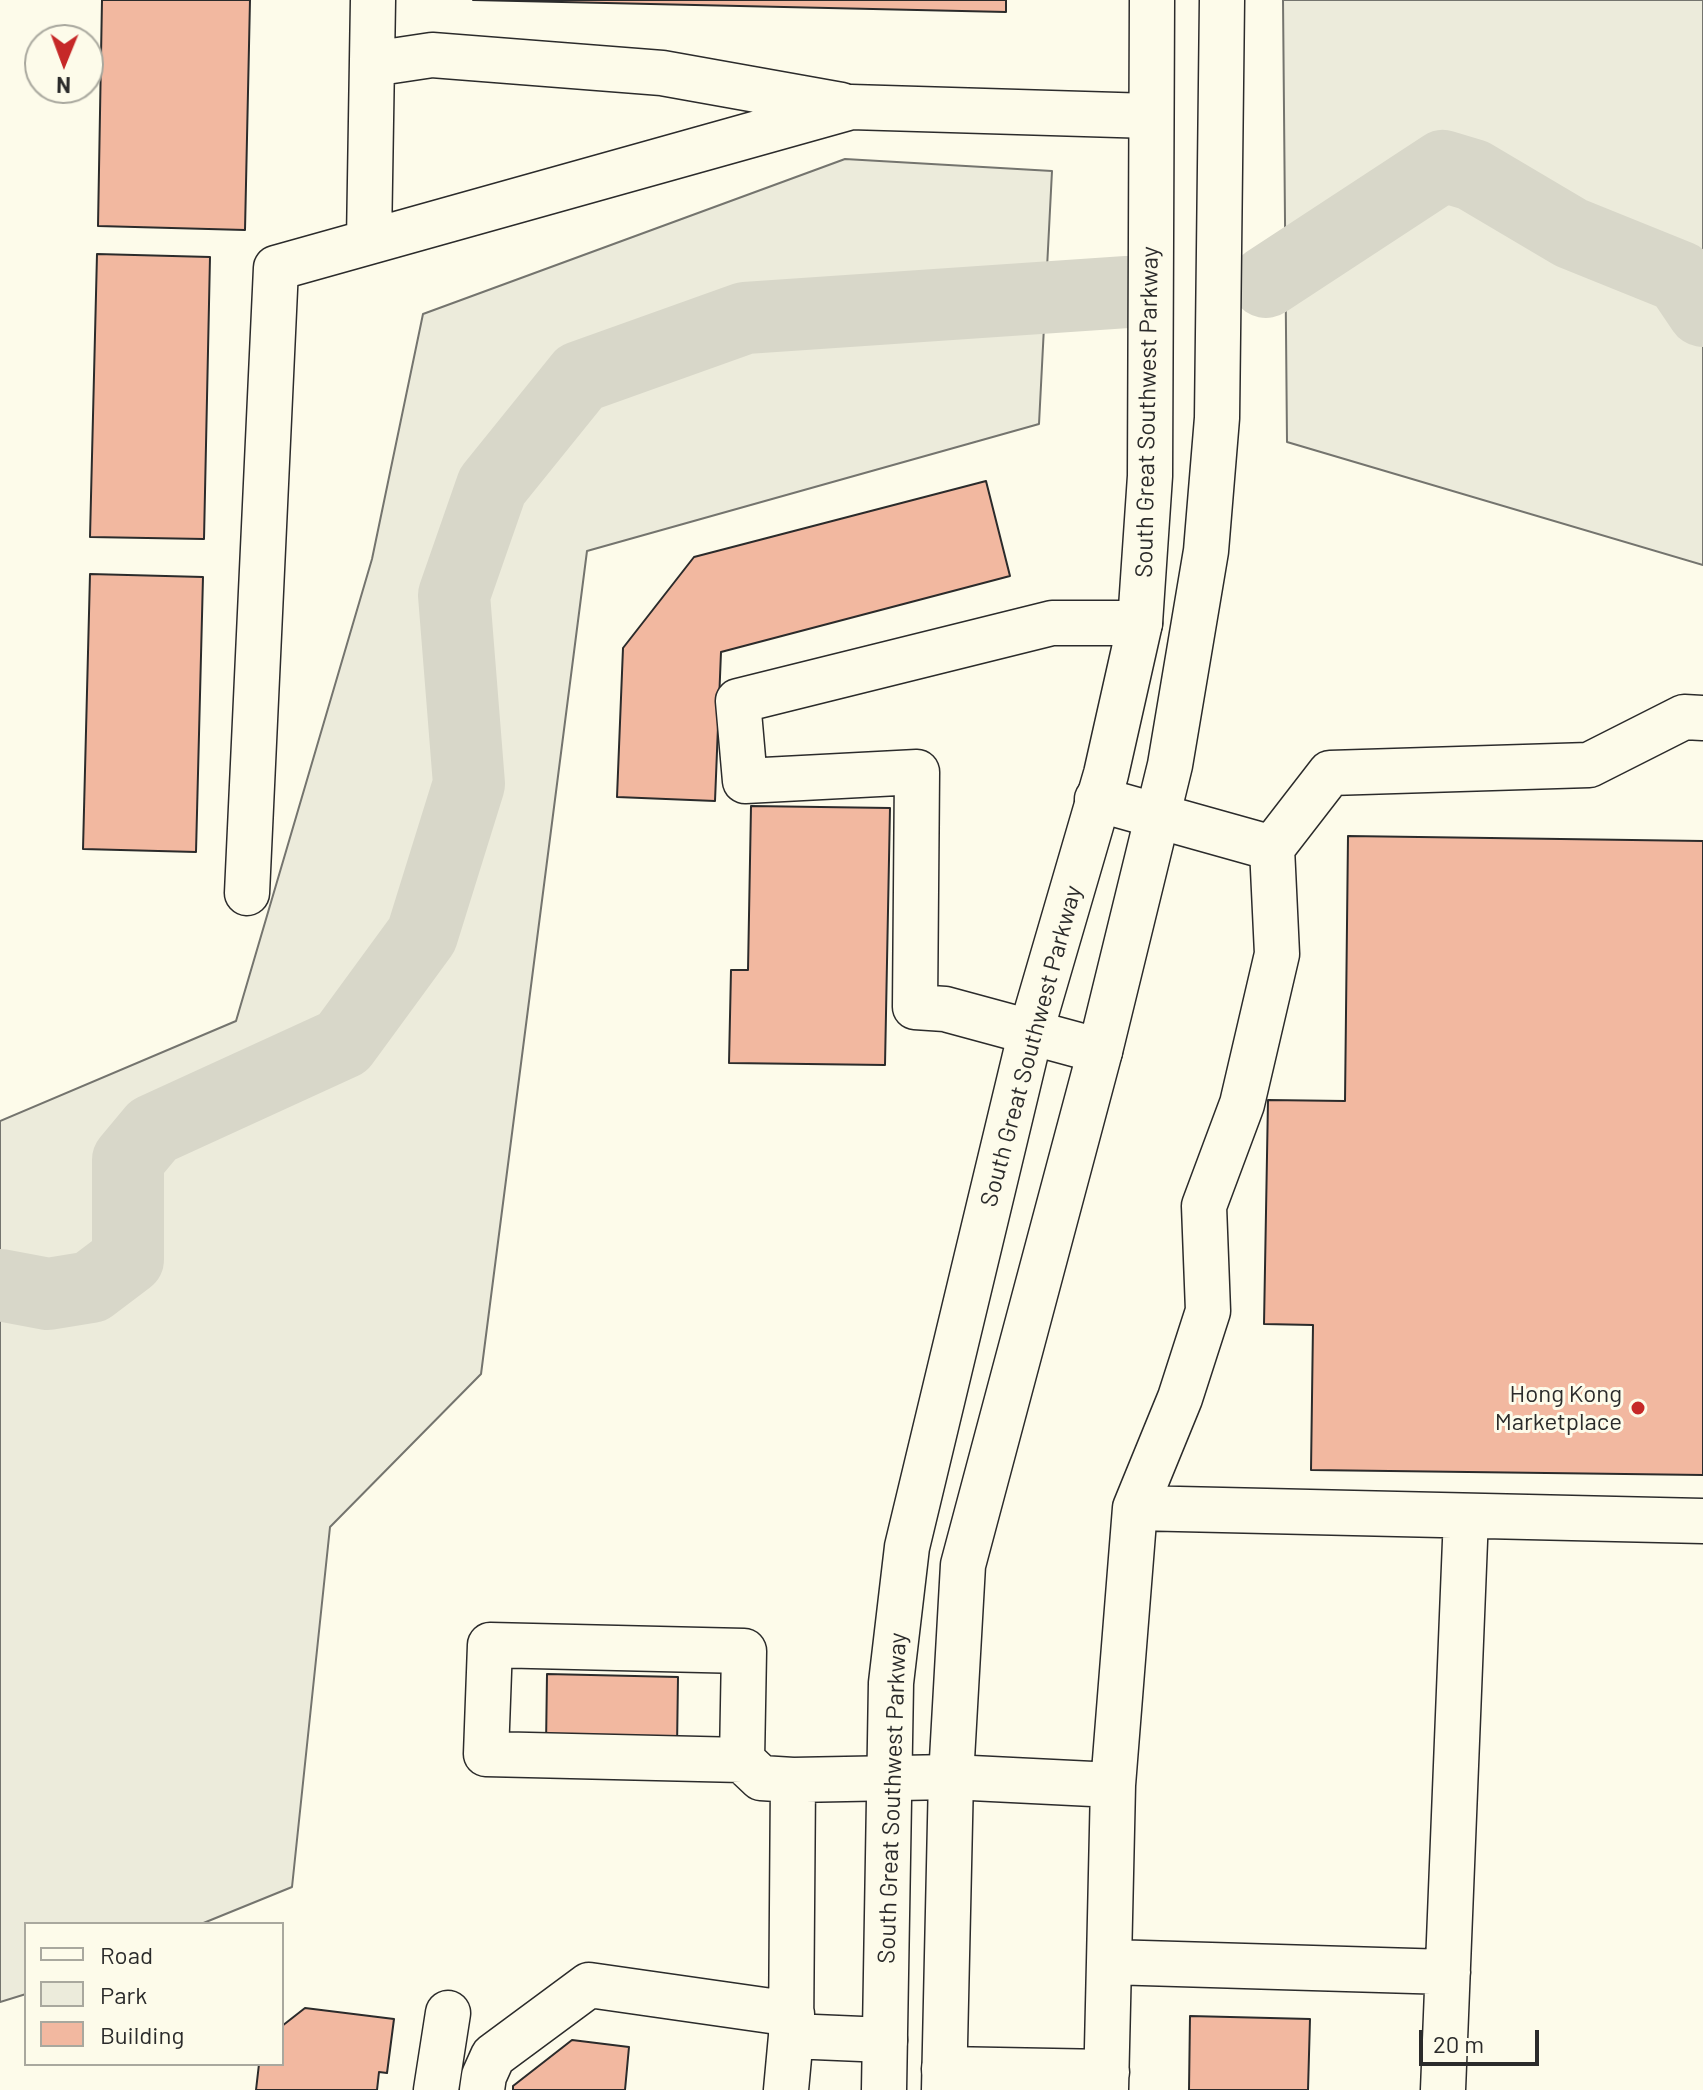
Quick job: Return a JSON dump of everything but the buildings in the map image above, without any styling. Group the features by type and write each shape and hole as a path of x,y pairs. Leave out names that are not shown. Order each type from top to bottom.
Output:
{"main road":[{"path":"369,241 373,0"},
{"name":"South Great Southwest Parkway","path":"884,2090 891,1683 907,1547 1031,1031 1106,774 1140,623 1150,476 1152,0"},
{"path":"1222,0 1217,418 1206,551 1170,765 1100,1051 963,1565 951,1777 944,2079 1107,2081 1113,1785 1135,1508 1180,1398 1208,1311 1204,1206 1242,1104 1277,954 1272,848 1330,773 1589,765 1684,717 1703,718"},
{"path":"372,64 432,55 662,73 851,107 1151,116"},
{"path":"247,893 276,268 851,107"},
{"path":"1100,1051 945,1009 915,1007 917,772 745,781 738,701 1052,623 1140,623"},
{"path":"1097,799 1272,848"},
{"path":"1135,1508 1703,1521"},
{"path":"1443,2090 1466,1516"},
{"path":"742,1760 744,1651 490,1645 486,1754 742,1760 761,1778 793,1780 951,1777 1113,1785"},
{"path":"786,2090 791,2025 793,1780"},
{"path":"1109,1962 1448,1972"},
{"path":"482,2090 484,2076 493,2056 589,1985 791,2025 885,2040"},
{"path":"436,2090 448,2013"}],"green space":[{"path":"1283,0 1703,0 1703,565 1287,442"},
{"path":"845,159 1052,171 1039,424 587,551 481,1374 330,1527 292,1887 206,1922 24,1922 24,1995 0,2002 0,1121 236,1021 372,559 423,314"}],"waterway":[{"path":"1266,282 1443,166 1473,175 1571,233 1680,277 1703,311"},
{"path":"0,1285 48,1294 91,1287 128,1259 128,1160 153,1130 343,1043 422,935 469,784 454,595 492,486 580,377 745,318 1127,292"}],"place":[{"name":"Hong Kong Marketplace","path":"1638,1408"}]}
